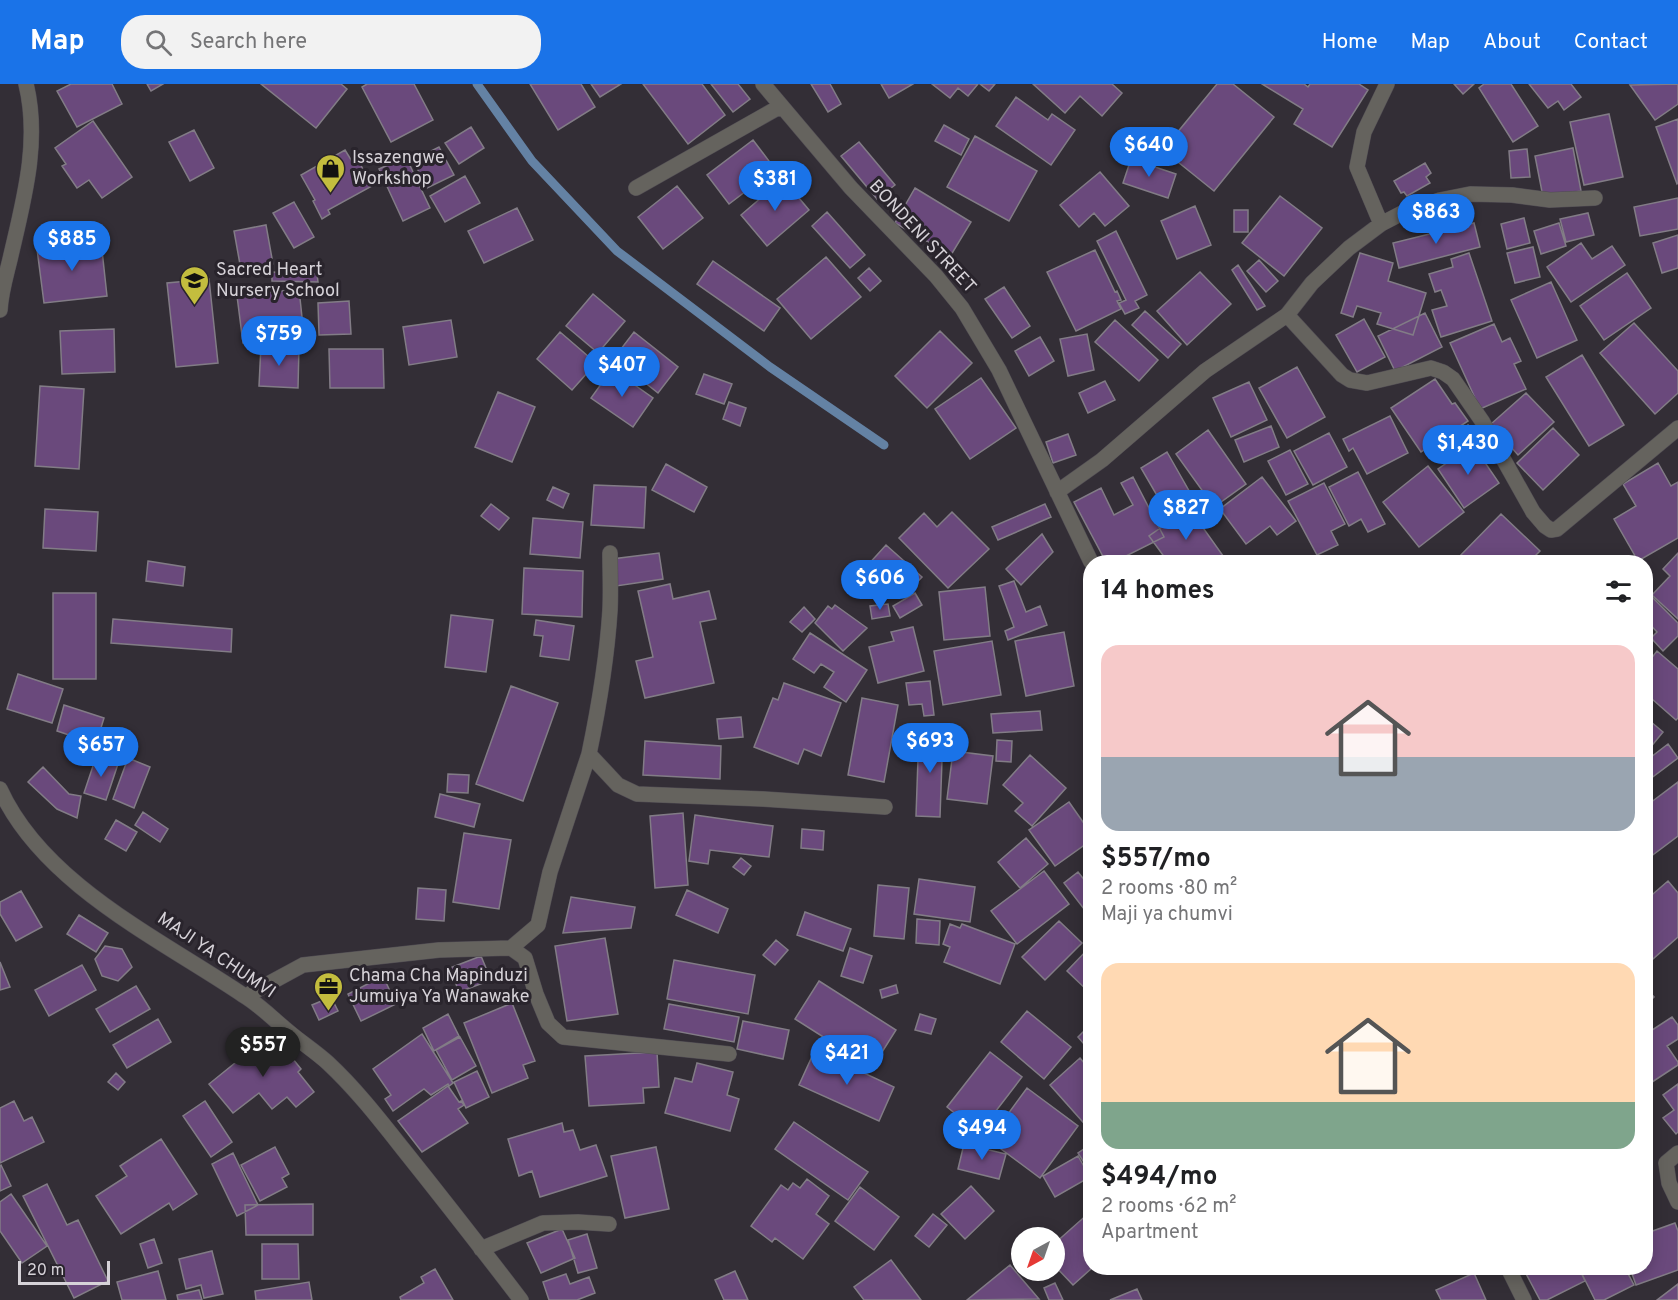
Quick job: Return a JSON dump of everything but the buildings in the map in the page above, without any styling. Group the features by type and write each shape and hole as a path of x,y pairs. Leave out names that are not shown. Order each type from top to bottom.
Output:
{"street":[{"path":"0,310 30,163 31,131 26,84"},
{"name":"BONDENI STREET","path":"763,84 851,188 936,276 962,308 999,370 1088,555"},
{"path":"1381,224 1357,167 1364,132 1388,84"},
{"path":"636,188 781,106"},
{"path":"1057,492 1102,460 1205,371 1287,315 1312,283 1349,248 1381,224 1406,211 1440,200 1470,194 1512,195 1550,200 1595,198"},
{"path":"1287,315 1342,375 1350,380 1367,383 1431,368 1454,379 1482,421 1533,512 1551,530 1557,530 1678,428"},
{"path":"511,948 538,926 550,872 589,754 605,662 610,609 610,553"},
{"path":"589,754 618,785 637,794 885,807"},
{"name":"MAJI YA CHUMVI","path":"0,789 9,808 34,842 68,876 162,943 246,996 328,1063 366,1103 521,1300"},
{"path":"246,996 303,965 440,950 511,948 525,958 548,1023 563,1037 729,1054"},
{"path":"1678,1153 1666,1163 1669,1183 1678,1202"},
{"path":"481,1249 543,1223 609,1224"},
{"path":"1512,1275 1524,1300"}],"waterway":[{"path":"477,84 532,161 617,251 770,367 884,445"}],"place":[{"name":"Issazengwe Workshop","path":"331,194"},
{"name":"Sacred Heart Nursery School","path":"195,306"},
{"name":"Chama Cha Mapinduzi Jumuiya Ya Wanawake","path":"328,1012"}]}
